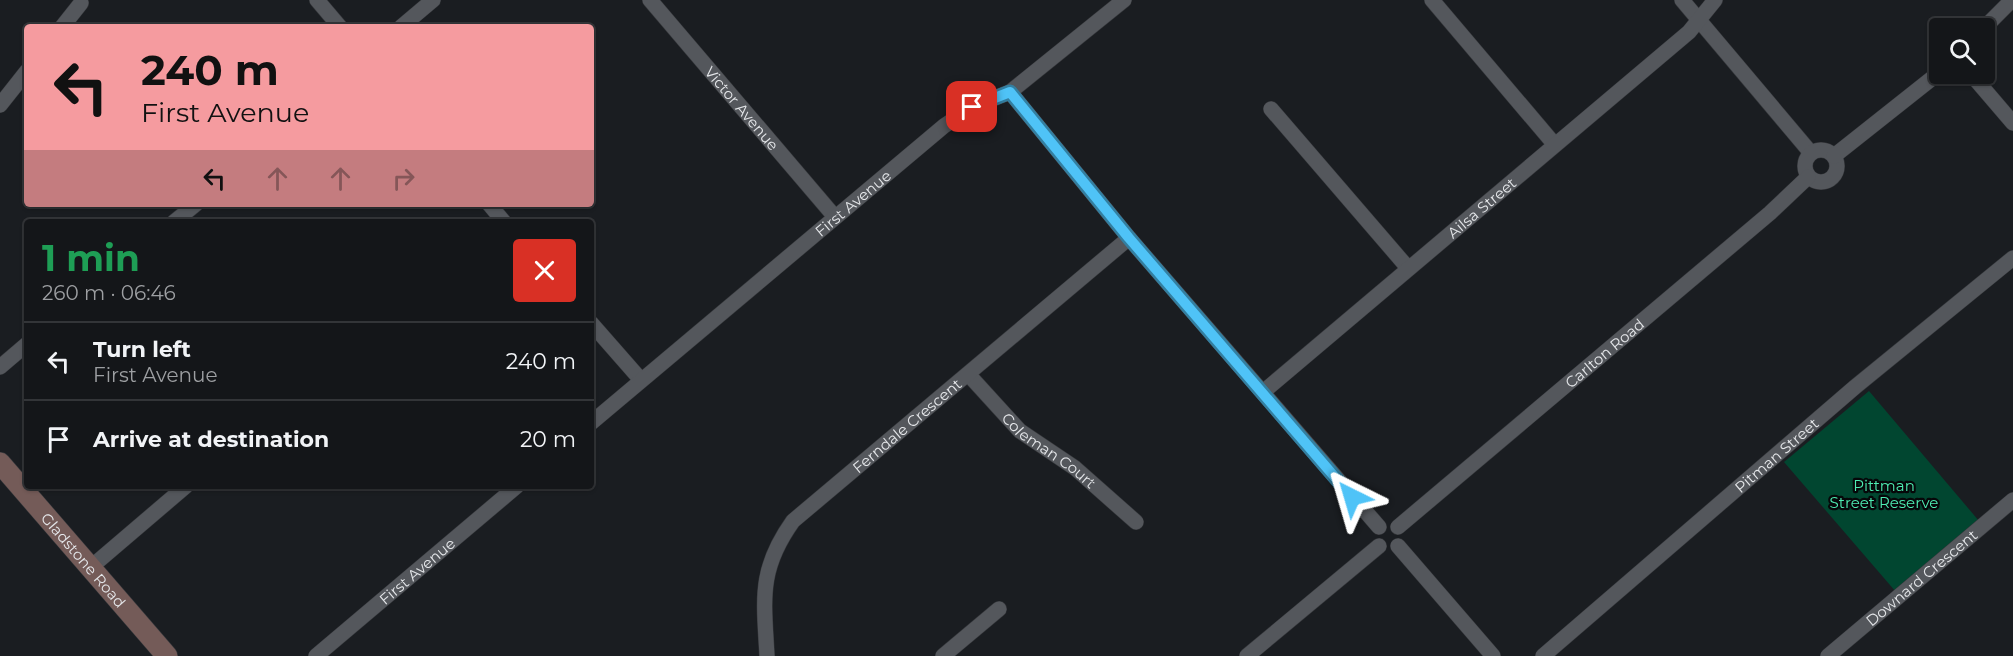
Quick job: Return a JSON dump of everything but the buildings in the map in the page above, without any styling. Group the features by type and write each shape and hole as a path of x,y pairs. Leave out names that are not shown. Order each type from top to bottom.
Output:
{"main road":[{"name":"Gladstone Road","path":"0,463 167,656"}],"street":[{"path":"317,0 337,24"},
{"path":"405,24 433,0"},
{"name":"Victor Avenue","path":"650,0 835,217"},
{"name":"First Avenue","path":"594,420 944,126 972,107 1010,92 1124,0"},
{"path":"1432,0 1555,145"},
{"path":"1682,0 1811,153"},
{"name":"Ailsa Street","path":"1263,392 1689,32 1714,0"},
{"path":"1994,18 2012,0"},
{"path":"64,24 81,3"},
{"path":"0,105 24,75"},
{"path":"1834,156 1929,81"},
{"path":"1980,84 2013,123"},
{"path":"1010,92 1129,238 1379,527"},
{"path":"1271,109 1408,268"},
{"path":"1822,150 1834,156 1837,166 1832,177 1822,182 1808,177 1804,166 1811,153 1822,150"},
{"name":"Carlton Road","path":"1398,527 1770,213 1808,177"},
{"path":"178,219 192,207"},
{"path":"491,207 500,219"},
{"name":"Ferndale Crescent","path":"767,656 765,578 773,552 793,521 1129,238"},
{"name":"Pitman Street","path":"1543,656 1855,387 2013,258"},
{"path":"594,326 641,380"},
{"path":"0,367 24,347"},
{"name":"Coleman Court","path":"968,374 1020,431 1076,468 1136,522"},
{"path":"90,568 182,489"},
{"name":"First Avenue","path":"316,656 513,489"},
{"name":"Downard Crescent","path":"1828,656 2013,500"},
{"path":"1386,523 1398,527 1402,539 1398,546 1386,550 1379,546 1375,538 1379,527 1386,523"},
{"path":"1249,655 1379,546"},
{"path":"1398,546 1493,656"},
{"path":"943,656 999,609"}],"green space":[{"name":"Pittman Street Reserve","path":"1869,391 1979,521 1896,592 1784,462"}],"route":[{"path":"972,107 1010,92 1129,238 1352,497"}]}
